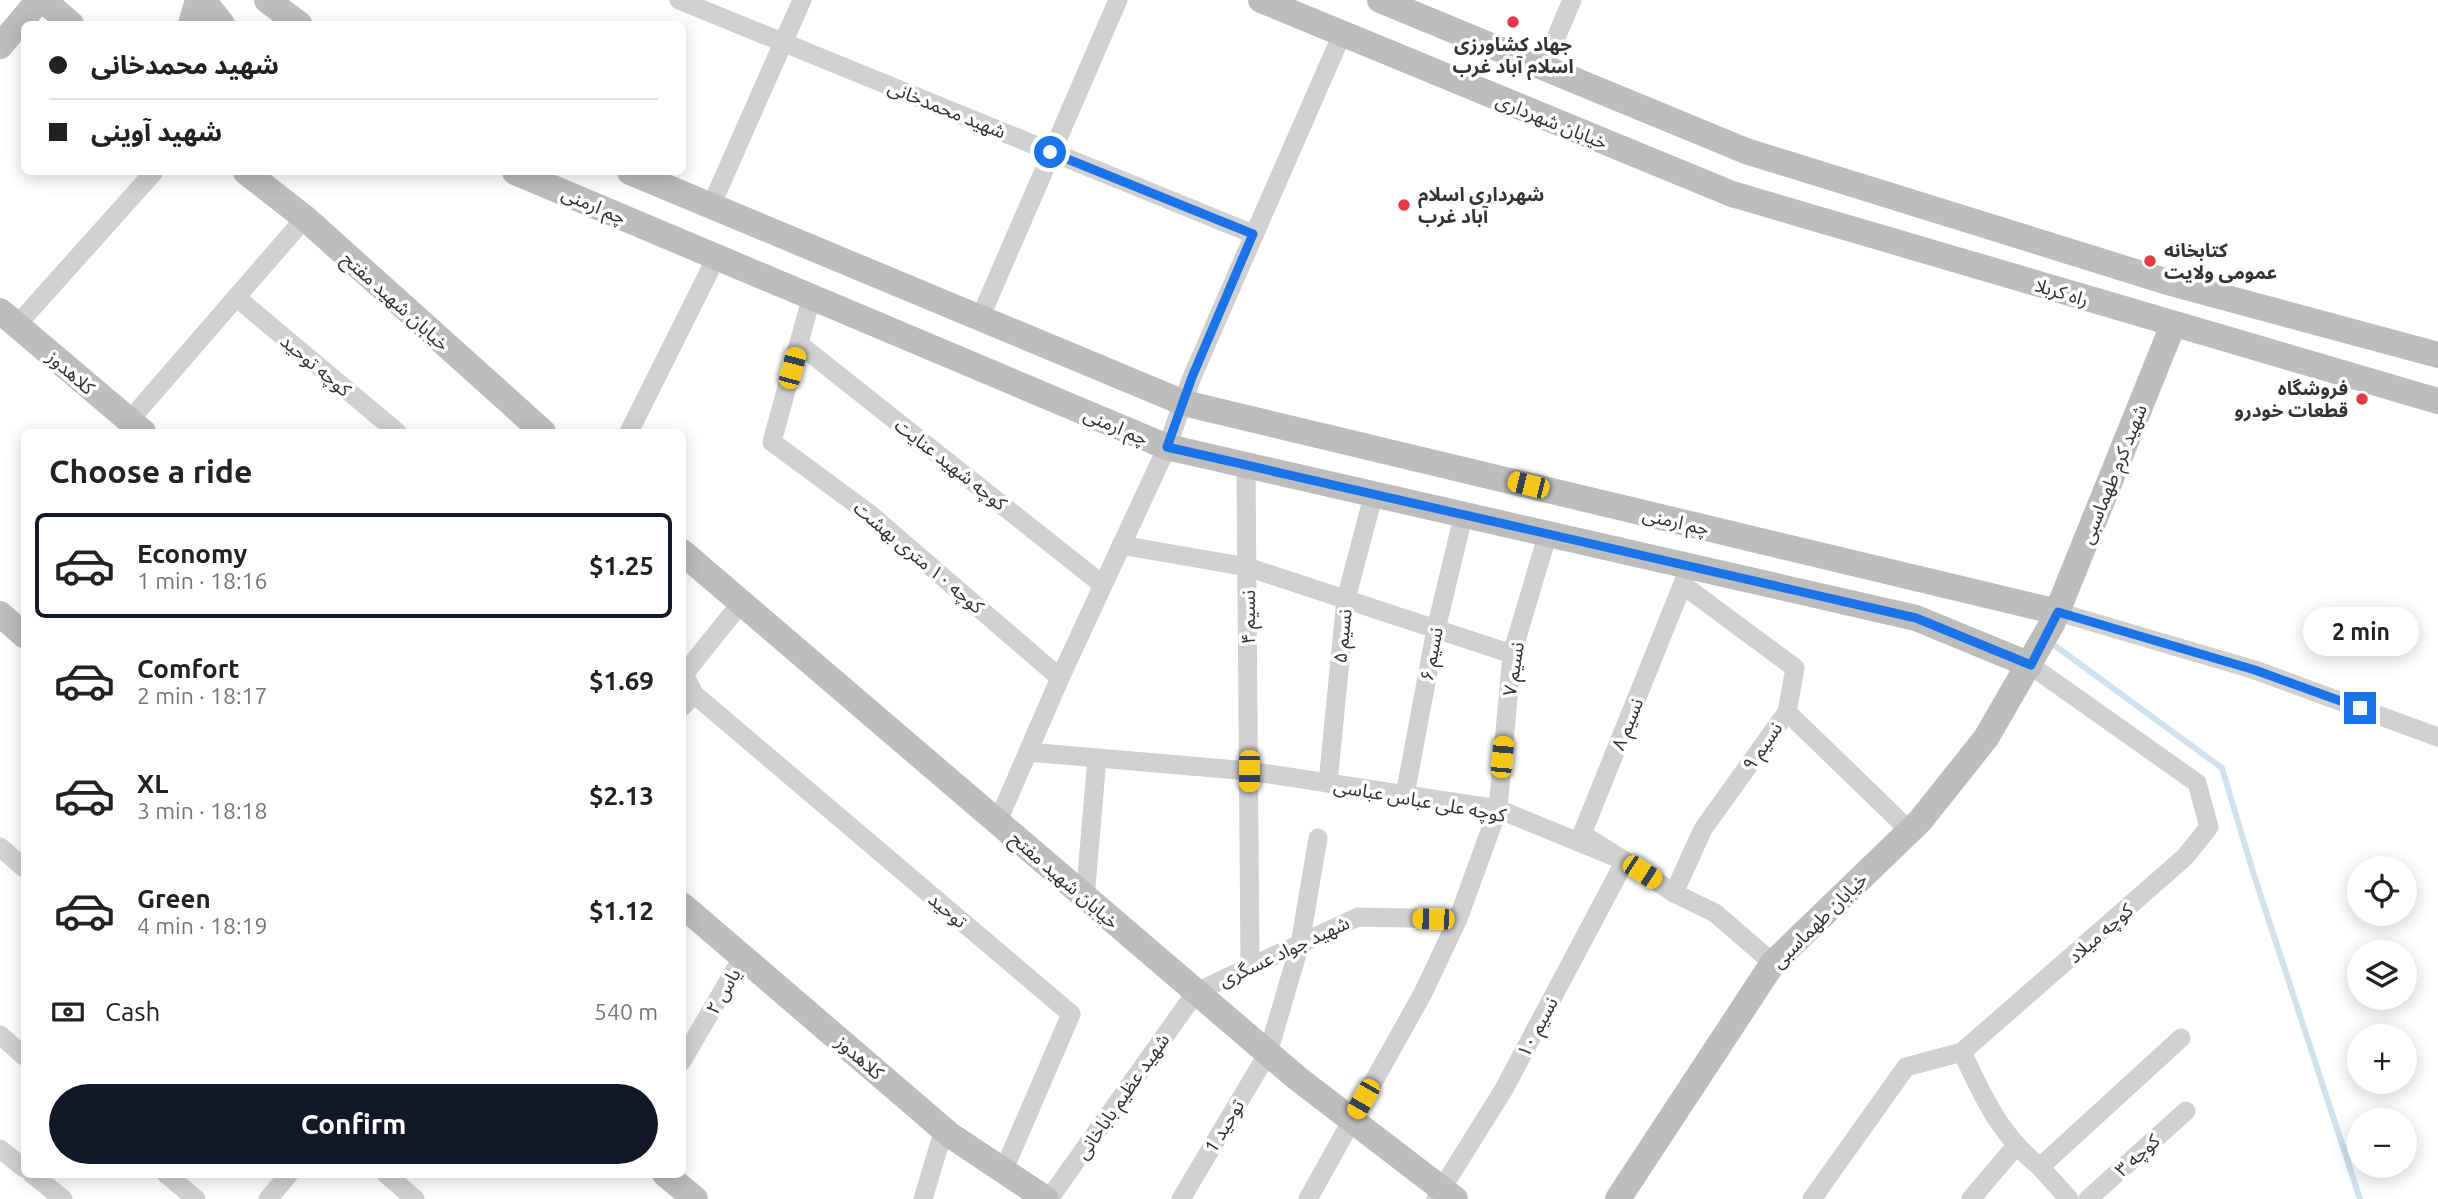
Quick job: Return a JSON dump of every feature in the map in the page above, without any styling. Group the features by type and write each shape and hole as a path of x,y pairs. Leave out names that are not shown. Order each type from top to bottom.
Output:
{"street":[{"path":"22,21 41,0 67,21"},
{"path":"192,21 200,0 219,21"},
{"path":"267,0 295,21"},
{"name":"شهید محمدخانی","path":"679,0 1253,234"},
{"path":"711,206 802,0"},
{"path":"980,318 1118,0"},
{"name":"خیابان شهرداری","path":"1261,0 1689,176"},
{"path":"1380,0 1705,134 1797,167 2171,284 2438,355"},
{"path":"1544,66 1572,0"},
{"path":"0,46 21,22"},
{"path":"998,821 1060,678 1167,447 1253,234 1342,34"},
{"path":"1689,176 1705,134"},
{"path":"1783,209 1797,167"},
{"path":"8,318 151,175"},
{"name":"خیابان شهید مفتح","path":"250,175 305,218 541,429"},
{"name":"چم ارمنی","path":"522,175 1167,447 1548,533 1687,576 1916,618 2034,660"},
{"name":"چم ارمنی","path":"637,175 1184,403 2056,617"},
{"name":"راه کربلا","path":"1689,176 1732,194 2173,326 2438,401"},
{"path":"136,426 236,297 305,218"},
{"path":"630,429 716,258"},
{"name":"کوچه توحید","path":"236,297 393,429"},
{"path":"799,344 811,299"},
{"name":"کلاهدوز","path":"8,318 136,426"},
{"name":"شهید کرم طهماسبی","path":"2034,660 2056,617 2173,326"},
{"name":"کوچه ۱۰ متری بهشت","path":"799,344 772,442 872,515 1060,678"},
{"name":"کوچه شهید عنایت","path":"799,344 1103,585"},
{"name":"نسیم ۴","path":"1246,464 1250,967"},
{"name":"نسیم ۵","path":"1328,783 1346,599 1374,493"},
{"name":"نسیم ۶","path":"1405,795 1436,629 1464,513"},
{"name":"نسیم ۷","path":"1308,1199 1423,993 1458,919 1498,809 1512,654 1548,533"},
{"path":"1121,545 1247,567 1512,654"},
{"name":"خیابان شهید مفتح","path":"686,555 1268,1053 1444,1196"},
{"path":"1687,576 1795,668 1787,712"},
{"name":"نسیم ۸","path":"1625,861 1582,834 1687,576"},
{"path":"686,669 741,603"},
{"path":"0,614 21,632"},
{"path":"2056,617 2255,670 2438,737"},
{"name":"خیابان طهماسبی","path":"1618,1199 1773,963 1909,831 1986,738 2034,660"},
{"name":"کوچه میلاد","path":"1812,1199 1906,1068 1962,1052 2185,857 2209,827 2197,783 2034,660"},
{"name":"توحید","path":"688,701 1071,1014 1003,1172"},
{"name":"نسیم ۹","path":"1674,893 1703,830 1787,712 1909,831"},
{"name":"کوچه علی عباس عباسی","path":"1028,752 1249,771 1498,809 1625,861 1674,893 1715,913 1773,963"},
{"path":"1085,898 1097,758"},
{"name":"توحید 1","path":"1181,1199 1268,1053 1300,944 1318,838"},
{"path":"0,847 21,865"},
{"name":"نسیم ۱۰","path":"1444,1196 1625,861"},
{"name":"کلاهدوز","path":"686,908 944,1129 1003,1172 1047,1199"},
{"name":"شهید جواد عسگری","path":"1196,992 1358,917 1458,919"},
{"name":"یاس ۲","path":"686,1054 743,956"},
{"name":"شهید عظیم باباخانی","path":"1047,1199 1196,992"},
{"path":"0,1035 21,1053"},
{"path":"2039,1167 2181,1038"},
{"path":"1962,1052 1990,1112 2015,1147 2039,1167 2069,1199"},
{"name":"کوچه ۳","path":"2088,1199 2186,1111"},
{"path":"923,1199 944,1129"},
{"path":"1971,1199 2015,1147"},
{"path":"0,1149 21,1166"},
{"path":"37,1178 63,1199"},
{"path":"171,1178 195,1199"},
{"path":"268,1199 286,1178"},
{"path":"391,1178 415,1199"},
{"path":"670,1178 695,1199"}],"waterway":[{"path":"2054,645 2222,768 2253,872 2360,1199"}],"place":[{"name":"جهاد کشاورزی اسلام آباد غرب","path":"1513,22"},
{"name":"شهرداری اسلام آباد غرب","path":"1404,205"},
{"name":"کتابخانه عمومی ولایت","path":"2150,261"},
{"name":"فروشگاه قطعات خودرو","path":"2362,399"}],"route":[{"path":"1050,152 1253,234 1192,377 1167,447 1916,618 2031,665 2058,612 2255,670 2360,708"}]}
